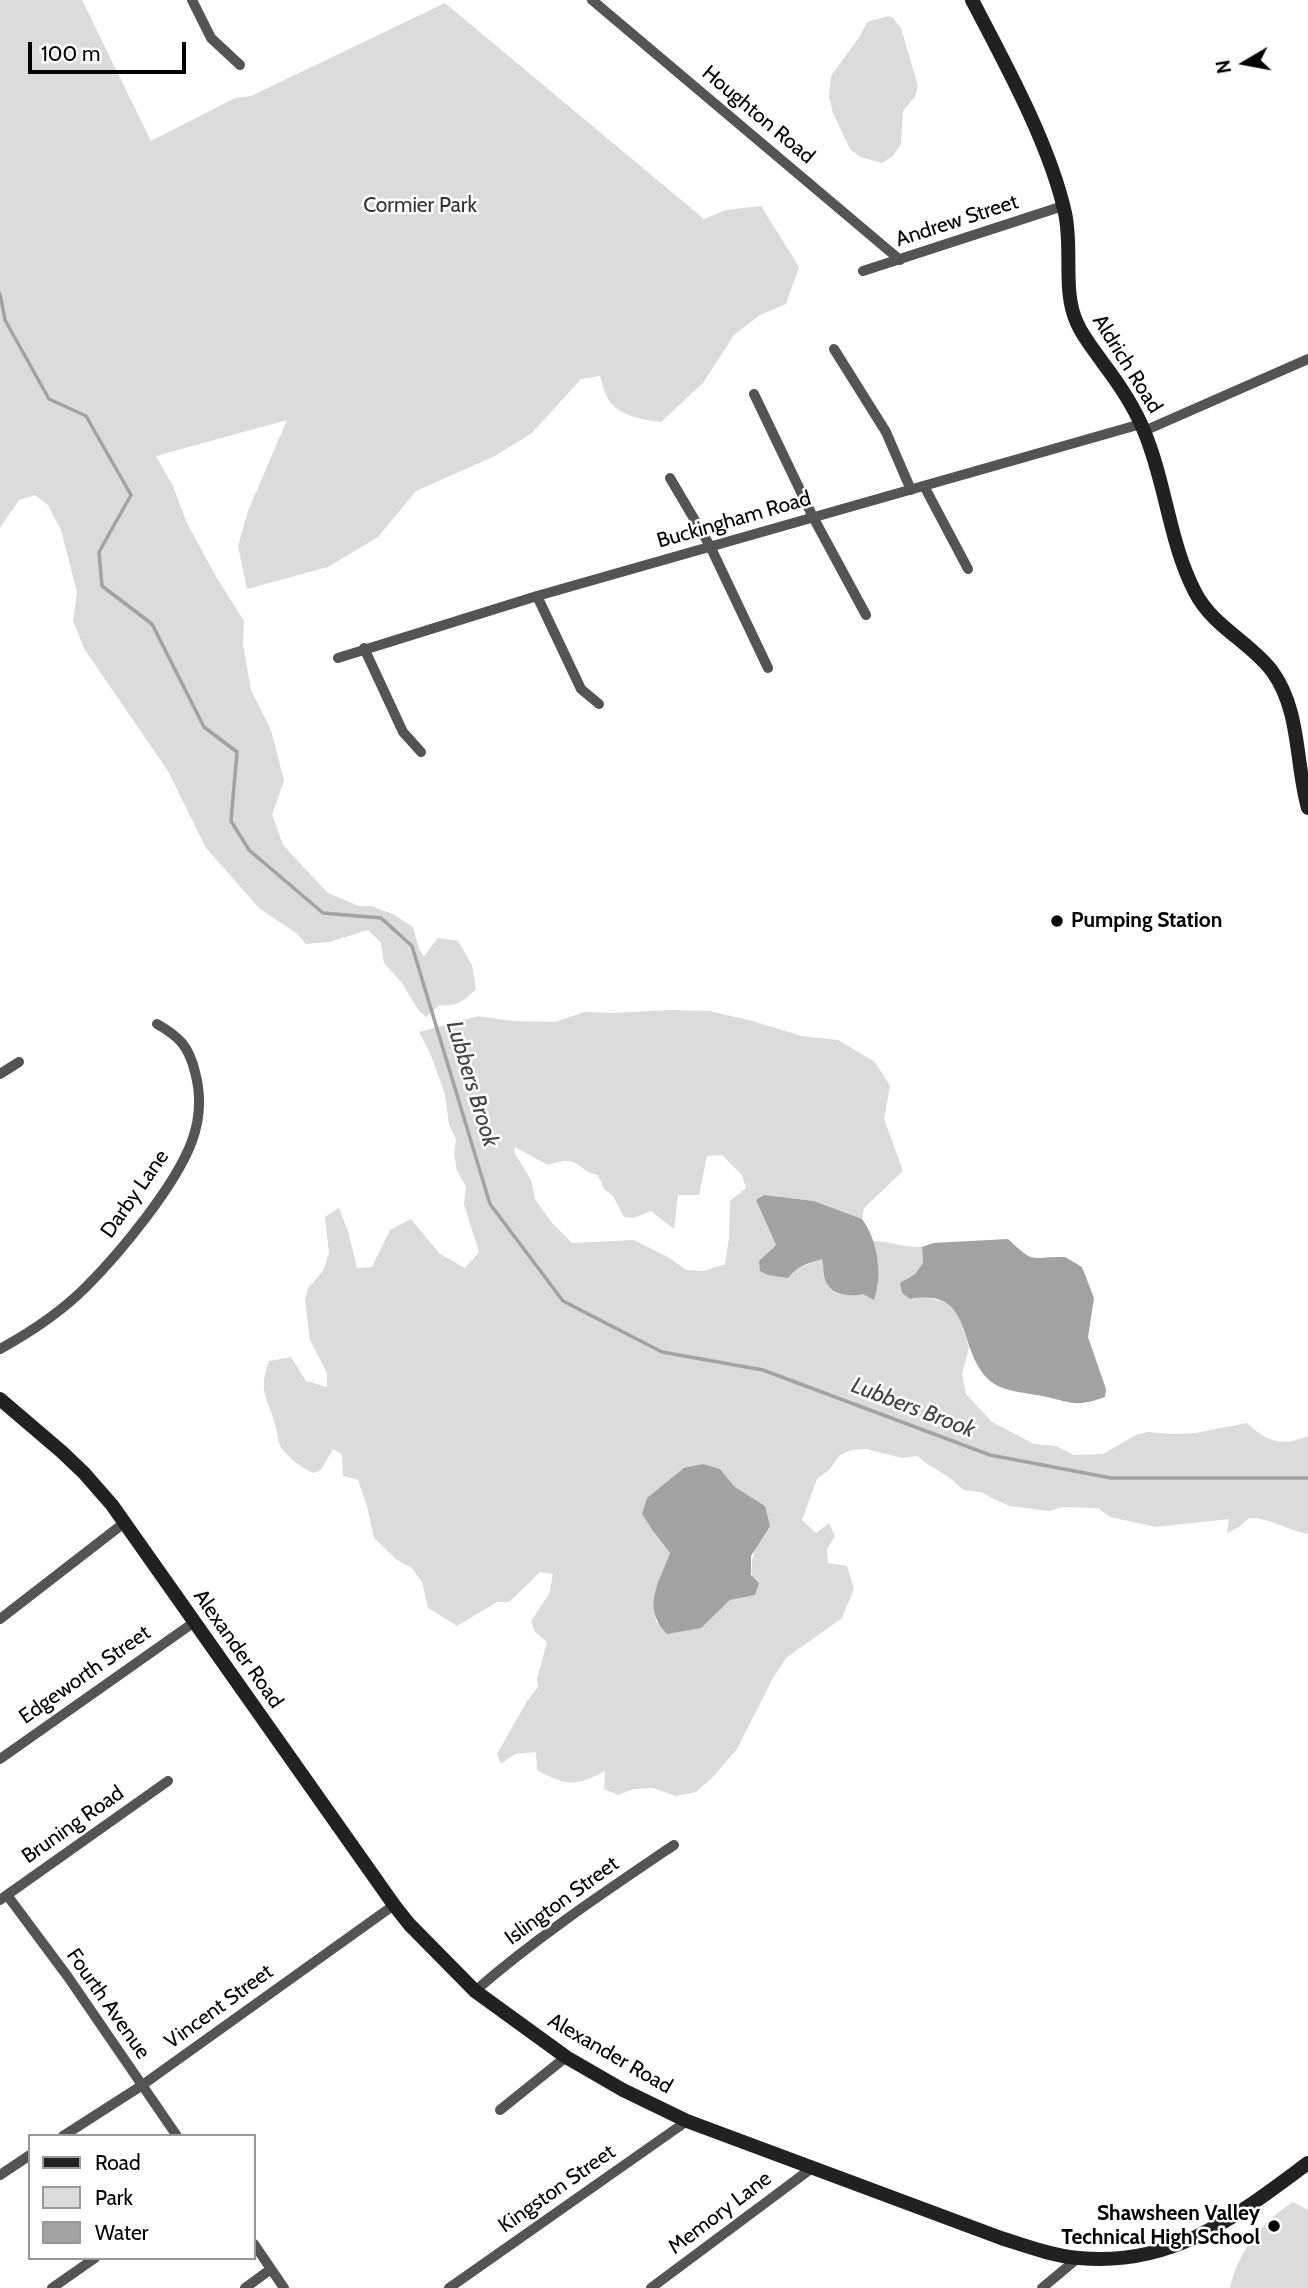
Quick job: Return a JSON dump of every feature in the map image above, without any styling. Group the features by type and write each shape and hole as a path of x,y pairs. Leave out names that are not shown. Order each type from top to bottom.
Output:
{"street":[{"path":"192,0 210,36 240,65"},
{"name":"Houghton Road","path":"592,0 900,260"},
{"name":"Aldrich Road","path":"972,0 1028,114 1063,206 1069,241 1070,299 1075,319 1117,382 1143,428 1158,472 1183,566 1196,595 1208,614 1270,669 1287,698 1308,808"},
{"name":"Andrew Street","path":"863,271 1063,206"},
{"path":"834,349 886,432 911,490"},
{"name":"Buckingham Road","path":"338,658 537,596 924,485 1143,428 1308,359"},
{"path":"754,394 813,517 866,615"},
{"path":"670,478 710,547 768,668"},
{"path":"924,485 968,569"},
{"path":"537,596 581,689 599,704"},
{"path":"364,648 402,731 421,752"},
{"name":"Darby Lane","path":"0,1349 48,1319 85,1288 131,1235 181,1164 193,1139 199,1089 193,1063 185,1046 175,1034 157,1024"},
{"path":"0,1074 19,1062"},
{"name":"Alexander Road","path":"0,1399 62,1452 103,1494 409,1924 475,1991 566,2057 687,2121 1001,2238 1030,2248 1078,2258 1102,2259 1146,2254 1186,2242 1224,2223 1308,2163"},
{"path":"0,1619 124,1523"},
{"name":"Edgeworth Street","path":"0,1759 193,1623"},
{"name":"Bruning Road","path":"3,1898 168,1780"},
{"name":"Islington Street","path":"475,1991 510,1961 674,1845"},
{"name":"Fourth Avenue","path":"3,1898 68,1977 176,2134"},
{"name":"Vincent Street","path":"66,2134 141,2086 394,1905"},
{"path":"500,2110 566,2057"},
{"name":"Kingston Street","path":"449,2288 687,2121"},
{"path":"0,2175 28,2156"},
{"name":"Memory Lane","path":"651,2288 812,2168"},
{"path":"256,2247 284,2288"},
{"path":"1042,2288 1078,2258"},
{"path":"52,2288 92,2260"},
{"path":"244,2288 271,2269"}],"green space":[{"name":"Cormier Park","path":"0,0 82,0 151,141 235,98 251,96 445,3 704,219 726,210 761,206 799,267 786,304 760,315 734,335 703,383 661,422 639,418 612,405 600,376 581,379 532,433 495,456 416,491 378,537 328,567 247,589 238,546 248,511 287,420 156,456 173,486 186,521 244,621 243,644 251,690 271,730 284,781 272,814 283,845 328,893 359,906 371,906 393,914 413,927 419,949 424,956 438,938 458,941 472,965 476,989 460,1002 440,1005 426,1017 384,963 381,943 368,930 329,942 306,944 296,933 260,909 206,848 168,771 85,650 73,621 77,592 61,530 48,505 35,495 19,500 0,528"},
{"path":"888,16 901,28 918,86 915,97 903,111 901,144 893,156 882,163 860,157 850,149 833,113 829,97 831,76 867,22"},
{"path":"709,1011 801,1036 838,1040 875,1062 890,1086 884,1119 903,1171 864,1208 862,1219 814,1201 764,1195 756,1200 776,1245 759,1261 793,1271 822,1258 825,1270 878,1288 873,1241 922,1247 923,1263 915,1274 907,1278 910,1299 925,1297 949,1303 958,1314 969,1348 962,1374 966,1394 992,1422 1034,1444 1056,1446 1074,1455 1103,1454 1136,1435 1148,1432 1195,1433 1247,1423 1261,1435 1275,1441 1290,1441 1308,1436 1308,1534 1272,1522 1249,1518 1227,1533 1229,1519 1156,1527 1110,1517 1098,1508 1062,1507 1049,1511 1009,1506 980,1492 963,1490 917,1456 902,1458 866,1449 851,1450 840,1455 829,1470 817,1479 802,1520 816,1533 829,1523 835,1536 827,1549 828,1563 847,1566 854,1589 842,1618 786,1658 737,1749 713,1777 696,1792 676,1796 653,1788 634,1789 618,1795 604,1789 605,1771 586,1780 564,1782 537,1770 536,1752 515,1754 501,1764 497,1754 538,1687 537,1679 547,1642 535,1632 531,1621 549,1594 553,1574 540,1572 509,1602 497,1602 457,1626 428,1608 422,1582 412,1568 397,1560 374,1538 358,1480 343,1476 342,1454 333,1449 321,1470 313,1473 296,1463 283,1450 265,1394 264,1380 269,1361 291,1357 306,1381 327,1387 327,1373 310,1340 305,1300 308,1288 323,1271 329,1253 325,1217 339,1208 357,1268 372,1267 390,1230 411,1219 440,1254 465,1268 479,1252 464,1204 466,1187 457,1170 454,1155 456,1139 449,1125 445,1094 419,1032 478,1016 512,1021 555,1022 584,1012","holes":["515,1147 548,1165 567,1161 577,1164 598,1175 604,1189 613,1196 624,1217 633,1218 651,1211 674,1229 678,1195 699,1195 707,1156 722,1155 742,1175 746,1188 730,1201 725,1264 704,1271 686,1270 668,1257 634,1240 572,1243 552,1223 535,1199 531,1180 514,1152","720,1469 735,1487 765,1506 769,1526 755,1550 752,1566 755,1595 730,1600 700,1628 656,1622 656,1595 670,1553 653,1531"]},
{"path":"1293,2202 1308,2210 1308,2288 1230,2288 1239,2262 1253,2239 1271,2218"}],"water":[{"path":"764,1195 814,1201 862,1219 872,1237 877,1258 878,1280 874,1300 863,1294 848,1295 833,1290 825,1280 822,1259 799,1268 788,1278 760,1271 759,1261 776,1245 756,1200"},
{"path":"1008,1239 1034,1258 1065,1257 1082,1267 1094,1298 1088,1337 1106,1389 1105,1397 1073,1403 1012,1391 992,1383 977,1365 954,1310 945,1302 930,1298 910,1299 902,1293 900,1283 915,1274 923,1263 922,1247 933,1243"},
{"path":"703,1464 720,1469 735,1487 765,1506 770,1526 751,1556 751,1575 759,1583 755,1595 730,1600 701,1628 667,1634 659,1624 654,1604 657,1585 670,1553 642,1514 647,1498 684,1468"}],"waterway":[{"name":"Lubbers Brook","path":"0,294 5,320 49,399 86,416 131,495 99,552 102,586 152,624 204,727 237,752 231,821 249,850 323,913 381,918 412,946 490,1204 563,1301 662,1352 763,1370 990,1455 1111,1478 1308,1478"}],"place":[{"name":"Pumping Station","path":"1057,921"},
{"name":"Shawsheen Valley Technical High School","path":"1274,2226"}]}
